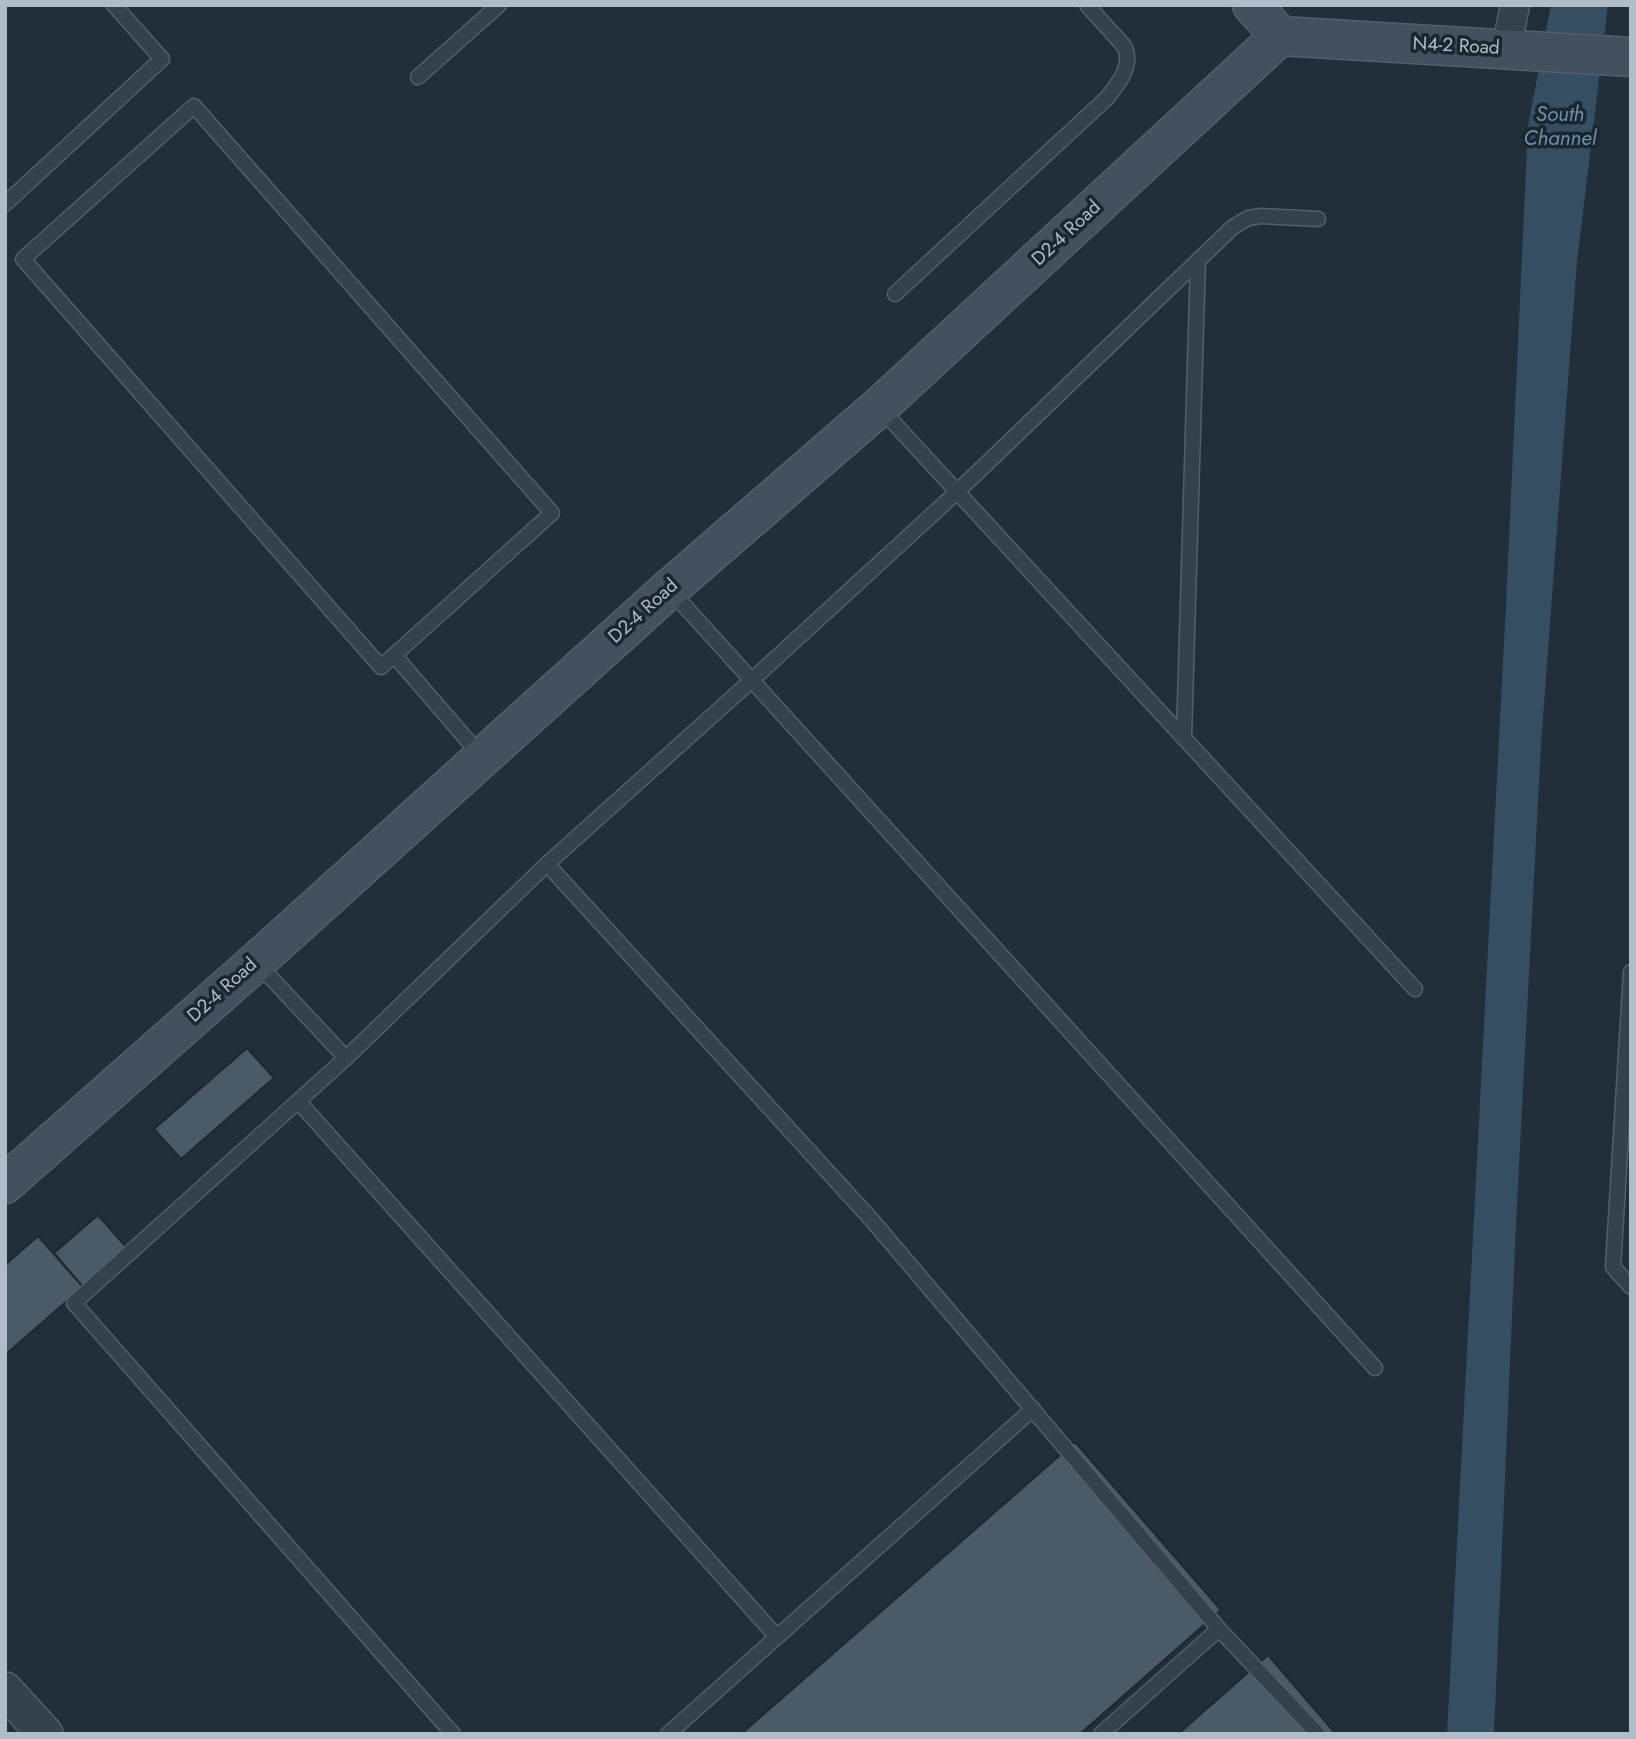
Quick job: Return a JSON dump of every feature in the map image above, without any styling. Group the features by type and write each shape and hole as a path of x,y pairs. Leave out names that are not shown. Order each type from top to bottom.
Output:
{"main road":[{"path":"1252,5 1280,36"},
{"name":"N4-2 Road","path":"1280,36 1631,57"},
{"name":"D2-4 Road","path":"5,1184 256,962 669,589 879,407 1280,36"}],"street":[{"path":"1506,50 1516,5"},
{"path":"5,1690 45,1734"}],"lane":[{"path":"5,204 162,60 114,5"},
{"path":"418,77 499,5"},
{"path":"895,294 1107,98 1119,83 1128,53 1087,5"},
{"path":"194,106 552,513 394,655 382,667 23,259 194,106"},
{"path":"453,1734 74,1303 346,1058 548,864 958,491 1233,227 1248,218 1261,216 1318,219"},
{"path":"1184,737 1198,260"},
{"path":"879,407 1415,989"},
{"path":"669,589 1375,1368"},
{"path":"394,655 482,758"},
{"path":"548,864 870,1218 1219,1629 1318,1734"},
{"path":"256,962 346,1058"},
{"path":"1631,972 1612,1267 1631,1287"},
{"path":"298,1101 777,1637"},
{"path":"668,1734 1032,1409"},
{"path":"1101,1734 1219,1629"}],"water":[{"name":"South Channel","path":"1551,5 1608,5 1577,261 1541,744 1516,1223 1494,1734 1447,1734 1528,126"}],"building":[{"path":"247,1048 274,1078 181,1159 154,1129"},
{"path":"98,1215 127,1248 83,1287 54,1253"},
{"path":"38,1236 83,1287 5,1355 5,1265"},
{"path":"1075,1442 1221,1610 1080,1734 741,1734"},
{"path":"1268,1655 1336,1734 1178,1734"}]}
